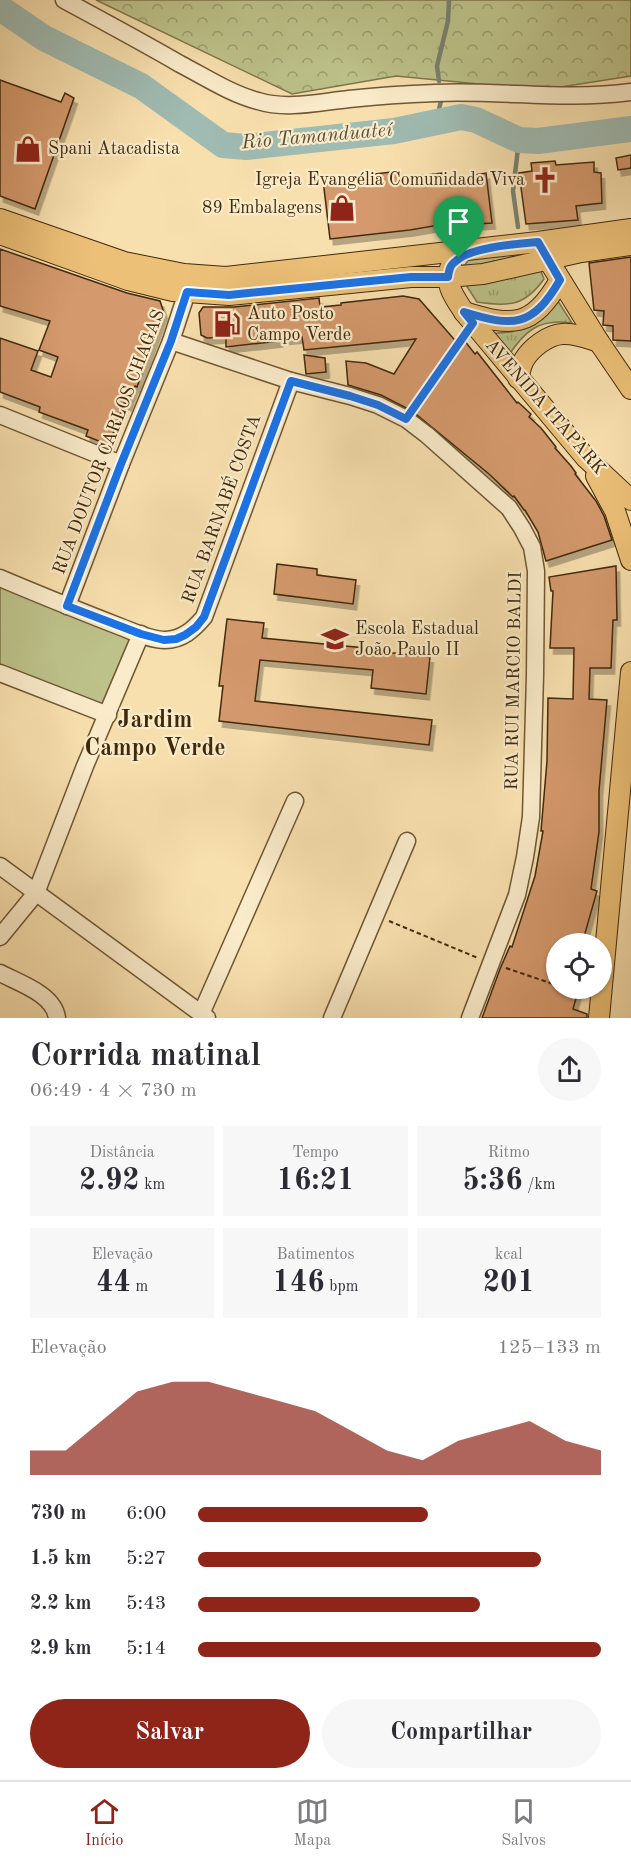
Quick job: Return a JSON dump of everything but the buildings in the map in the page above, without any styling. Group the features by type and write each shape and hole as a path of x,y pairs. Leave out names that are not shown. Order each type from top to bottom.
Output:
{"main road":[{"path":"0,219 124,262 184,274 226,277 498,246 581,252 631,245"},
{"path":"0,234 128,280 172,291 229,295 411,277 483,274 542,250 631,229"},
{"path":"448,277 449,269 459,258 498,246"},
{"path":"542,250 631,389"},
{"name":"AVENIDA ITAPARK","path":"448,277 452,294 518,378 586,458 631,500"},
{"path":"468,317 511,322 528,316 551,296 560,280"},
{"path":"518,378 523,361 545,340 561,334 579,335 599,342"},
{"path":"586,458 615,511 631,560"},
{"path":"599,1018 631,672"}],"street":[{"path":"64,0 210,80 260,102 281,105 437,93 483,92 581,96 631,92"},
{"name":"RUA DOUTOR CARLOS CHAGAS","path":"67,606 171,341 187,292"},
{"name":"RUA RUI MARCIO BALDI","path":"171,341 291,381 378,405 406,419 509,508 532,547 536,571 531,817 517,895 470,1018"},
{"name":"RUA BARNABÉ COSTA","path":"0,578 141,634 164,640 176,639 185,635 204,617 291,381"},
{"path":"0,415 121,464"},
{"path":"0,937 36,893 85,766 141,634"},
{"path":"0,673 108,715"},
{"path":"0,866 204,1016 295,801"},
{"path":"332,1018 407,841"},
{"path":"0,973 49,1001 56,1010 57,1018"}],"path":[{"path":"406,419 468,317"},
{"path":"376,915 491,963 546,982"}],"green space":[{"path":"96,0 631,0 631,76 542,90 396,76 292,94"},
{"path":"529,245 531,256 453,268 465,265 469,259"},
{"path":"540,269 544,279 537,288 523,299 507,304 477,302 466,285"},
{"path":"556,298 572,323 541,325 526,334 507,358 488,334 511,332 527,326"},
{"path":"0,583 134,638 106,711 0,670"}],"waterway":[{"path":"439,81 437,66 448,21 449,0"},
{"name":"Rio Tamanduateí","path":"0,8 44,38 141,86 223,145 246,147 394,131 461,117 476,120 519,140 538,141 631,129"},
{"path":"436,122 441,101"},
{"path":"518,227 513,191 519,140"}],"place":[{"name":"Spani Atacadista","path":"28,149"},
{"name":"Igreja Evangélia Comunidade Viva","path":"545,180"},
{"name":"89 Embalagens","path":"342,208"},
{"name":"Auto Posto Campo Verde","path":"227,324"},
{"name":"Escola Estadual João Paulo II","path":"335,639"}],"district":[{"name":"Jardim Campo Verde","path":"155,735"}],"route":[{"path":"538,242 560,280 551,296 541,307 528,316 511,322 494,321 464,312 473,323 406,419 378,405 291,381 204,617 185,635 176,639 164,640 141,634 67,606 171,341 187,292 229,295 411,277 448,277 453,262 459,258 498,246 538,242"}]}
